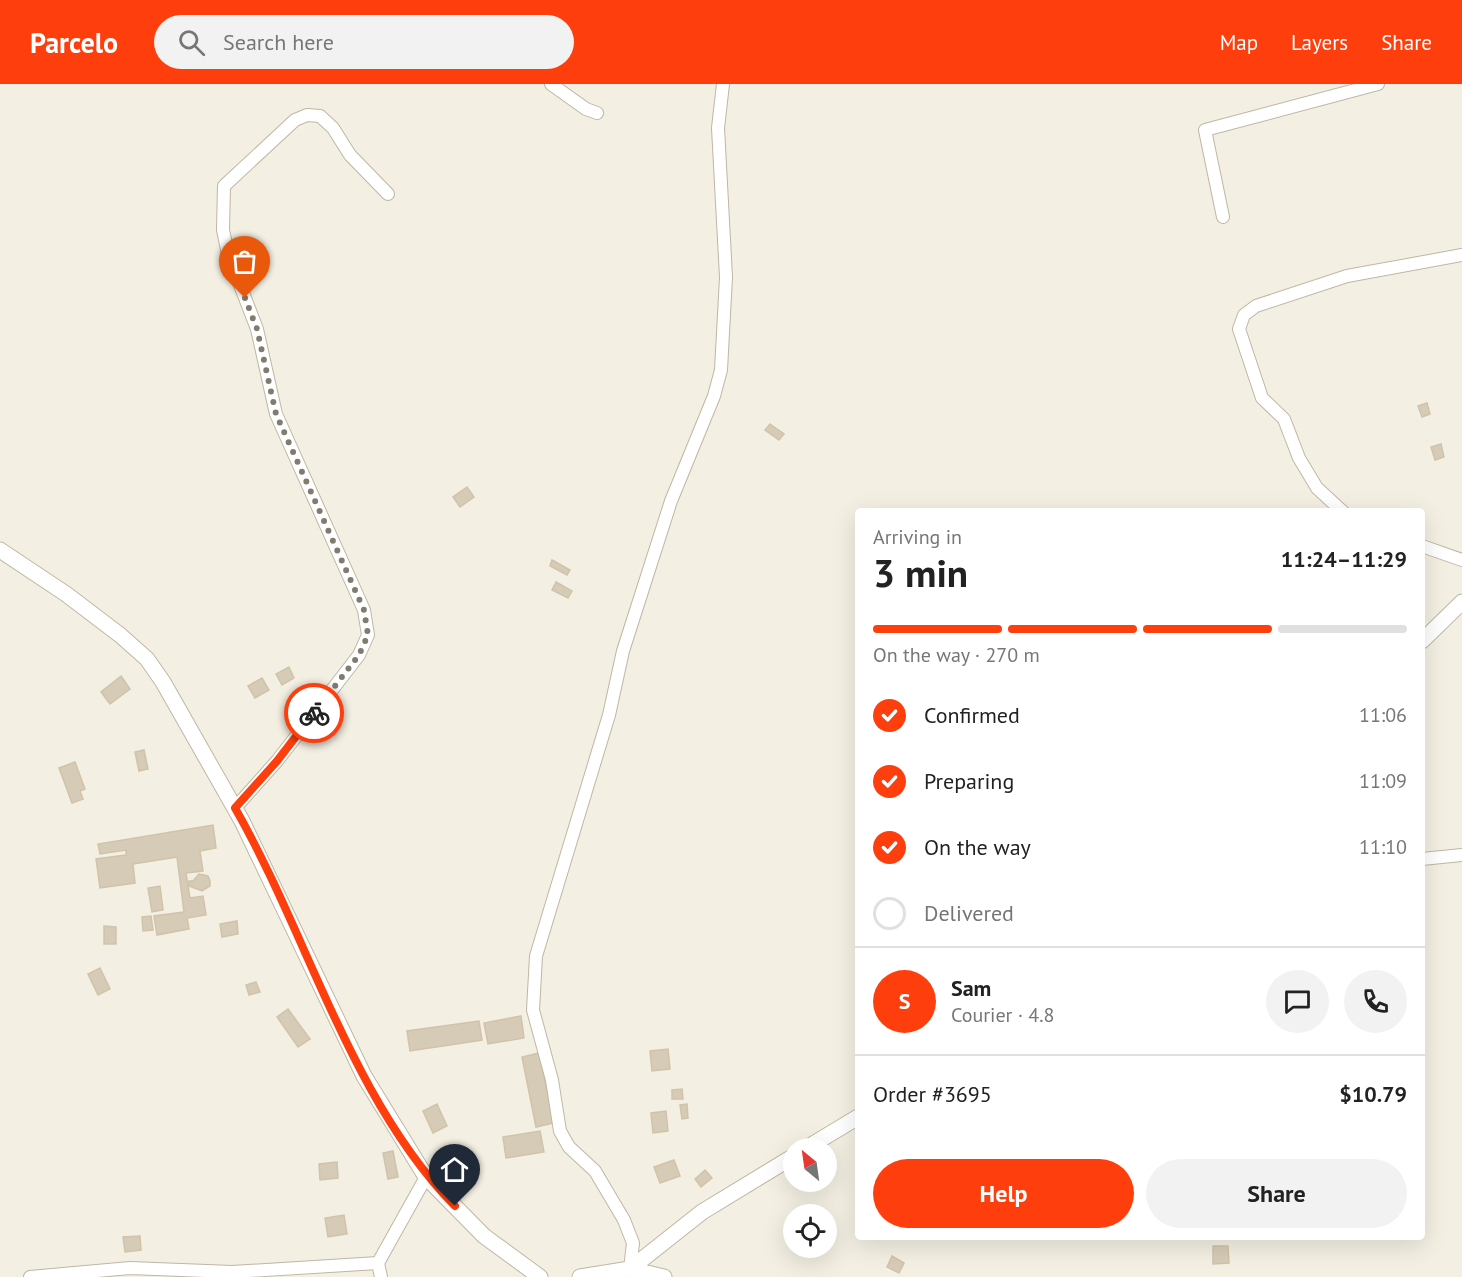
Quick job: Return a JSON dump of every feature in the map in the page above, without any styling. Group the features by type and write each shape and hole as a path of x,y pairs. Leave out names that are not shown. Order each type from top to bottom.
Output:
{"street":[{"path":"550,84 586,109 597,113"},
{"path":"630,1269 633,1243 624,1220 595,1171 569,1148 560,1131 552,1080 533,1010 536,956 609,715 623,651 671,501 714,396 721,370 726,277 718,128 723,84"},
{"path":"1223,217 1205,130 1378,84"},
{"path":"235,808 277,761 359,655 368,635 364,610 276,414 257,329 228,254 223,230 224,186 295,120 307,115 320,116 333,128 350,154 388,194"},
{"path":"1339,508 1317,488 1299,458 1284,419 1262,398 1239,329 1244,315 1256,306 1347,276 1462,255"},
{"path":"1425,547 1462,560"},
{"path":"0,550 66,594 120,634 147,659 163,682 235,808 364,1076 426,1177 484,1236 540,1277"},
{"path":"1425,638 1462,602"},
{"path":"1425,859 1462,855"},
{"path":"823,1138 855,1119"},
{"path":"630,1269 702,1212 783,1163"},
{"path":"381,1277 378,1263 426,1177"},
{"path":"30,1277 130,1268 232,1272 378,1263"},
{"path":"580,1277 630,1269 664,1277"}],"building":[{"path":"1427,403 1430,414 1422,417 1418,406"},
{"path":"770,424 784,434 779,440 765,430"},
{"path":"1441,444 1444,457 1435,460 1431,447"},
{"path":"467,487 474,497 460,507 453,497"},
{"path":"552,560 570,570 567,575 550,566"},
{"path":"556,582 572,591 568,598 552,590"},
{"path":"289,667 294,678 282,685 276,674"},
{"path":"121,676 130,689 110,704 101,692"},
{"path":"262,678 269,690 255,698 248,686"},
{"path":"144,750 148,769 139,771 135,752"},
{"path":"75,762 85,789 80,791 83,799 72,803 59,768"},
{"path":"213,825 216,848 200,851 203,871 186,873 190,898 203,896 206,915 187,918 189,929 157,935 154,916 184,912 177,857 133,864 135,883 100,888 96,859 126,855 126,850 100,854 98,844"},
{"path":"199,874 208,876 210,881 210,886 202,891 189,886 189,881 193,881"},
{"path":"160,886 163,910 152,912 148,888"},
{"path":"151,916 153,930 143,931 142,917"},
{"path":"237,921 238,934 222,937 220,924"},
{"path":"104,926 116,927 116,944 104,944"},
{"path":"100,968 110,989 98,995 88,974"},
{"path":"256,982 260,992 249,995 246,985"},
{"path":"288,1009 310,1039 298,1047 277,1017"},
{"path":"521,1016 524,1038 488,1044 484,1023"},
{"path":"479,1021 482,1040 410,1051 407,1031"},
{"path":"668,1049 670,1069 652,1071 650,1051"},
{"path":"539,1053 554,1123 536,1127 522,1057"},
{"path":"682,1089 683,1099 672,1099 672,1090"},
{"path":"437,1104 447,1126 433,1133 423,1111"},
{"path":"687,1104 688,1118 682,1119 680,1105"},
{"path":"666,1111 668,1131 653,1133 651,1113"},
{"path":"540,1131 544,1152 506,1158 503,1137"},
{"path":"393,1151 398,1177 388,1179 383,1153"},
{"path":"674,1160 680,1176 660,1183 654,1167"},
{"path":"337,1162 338,1178 320,1180 319,1164"},
{"path":"705,1170 712,1178 701,1187 695,1179"},
{"path":"344,1215 347,1234 328,1237 325,1218"},
{"path":"140,1236 141,1250 125,1252 123,1237"},
{"path":"1213,1246 1228,1246 1229,1263 1213,1264"},
{"path":"892,1256 904,1263 899,1273 887,1267"}],"way so far":[{"path":"245,298 257,329 276,414 364,610 368,635 359,655 314,713"}],"route":[{"path":"314,713 277,761 235,808 364,1076 426,1177 455,1206"}]}
